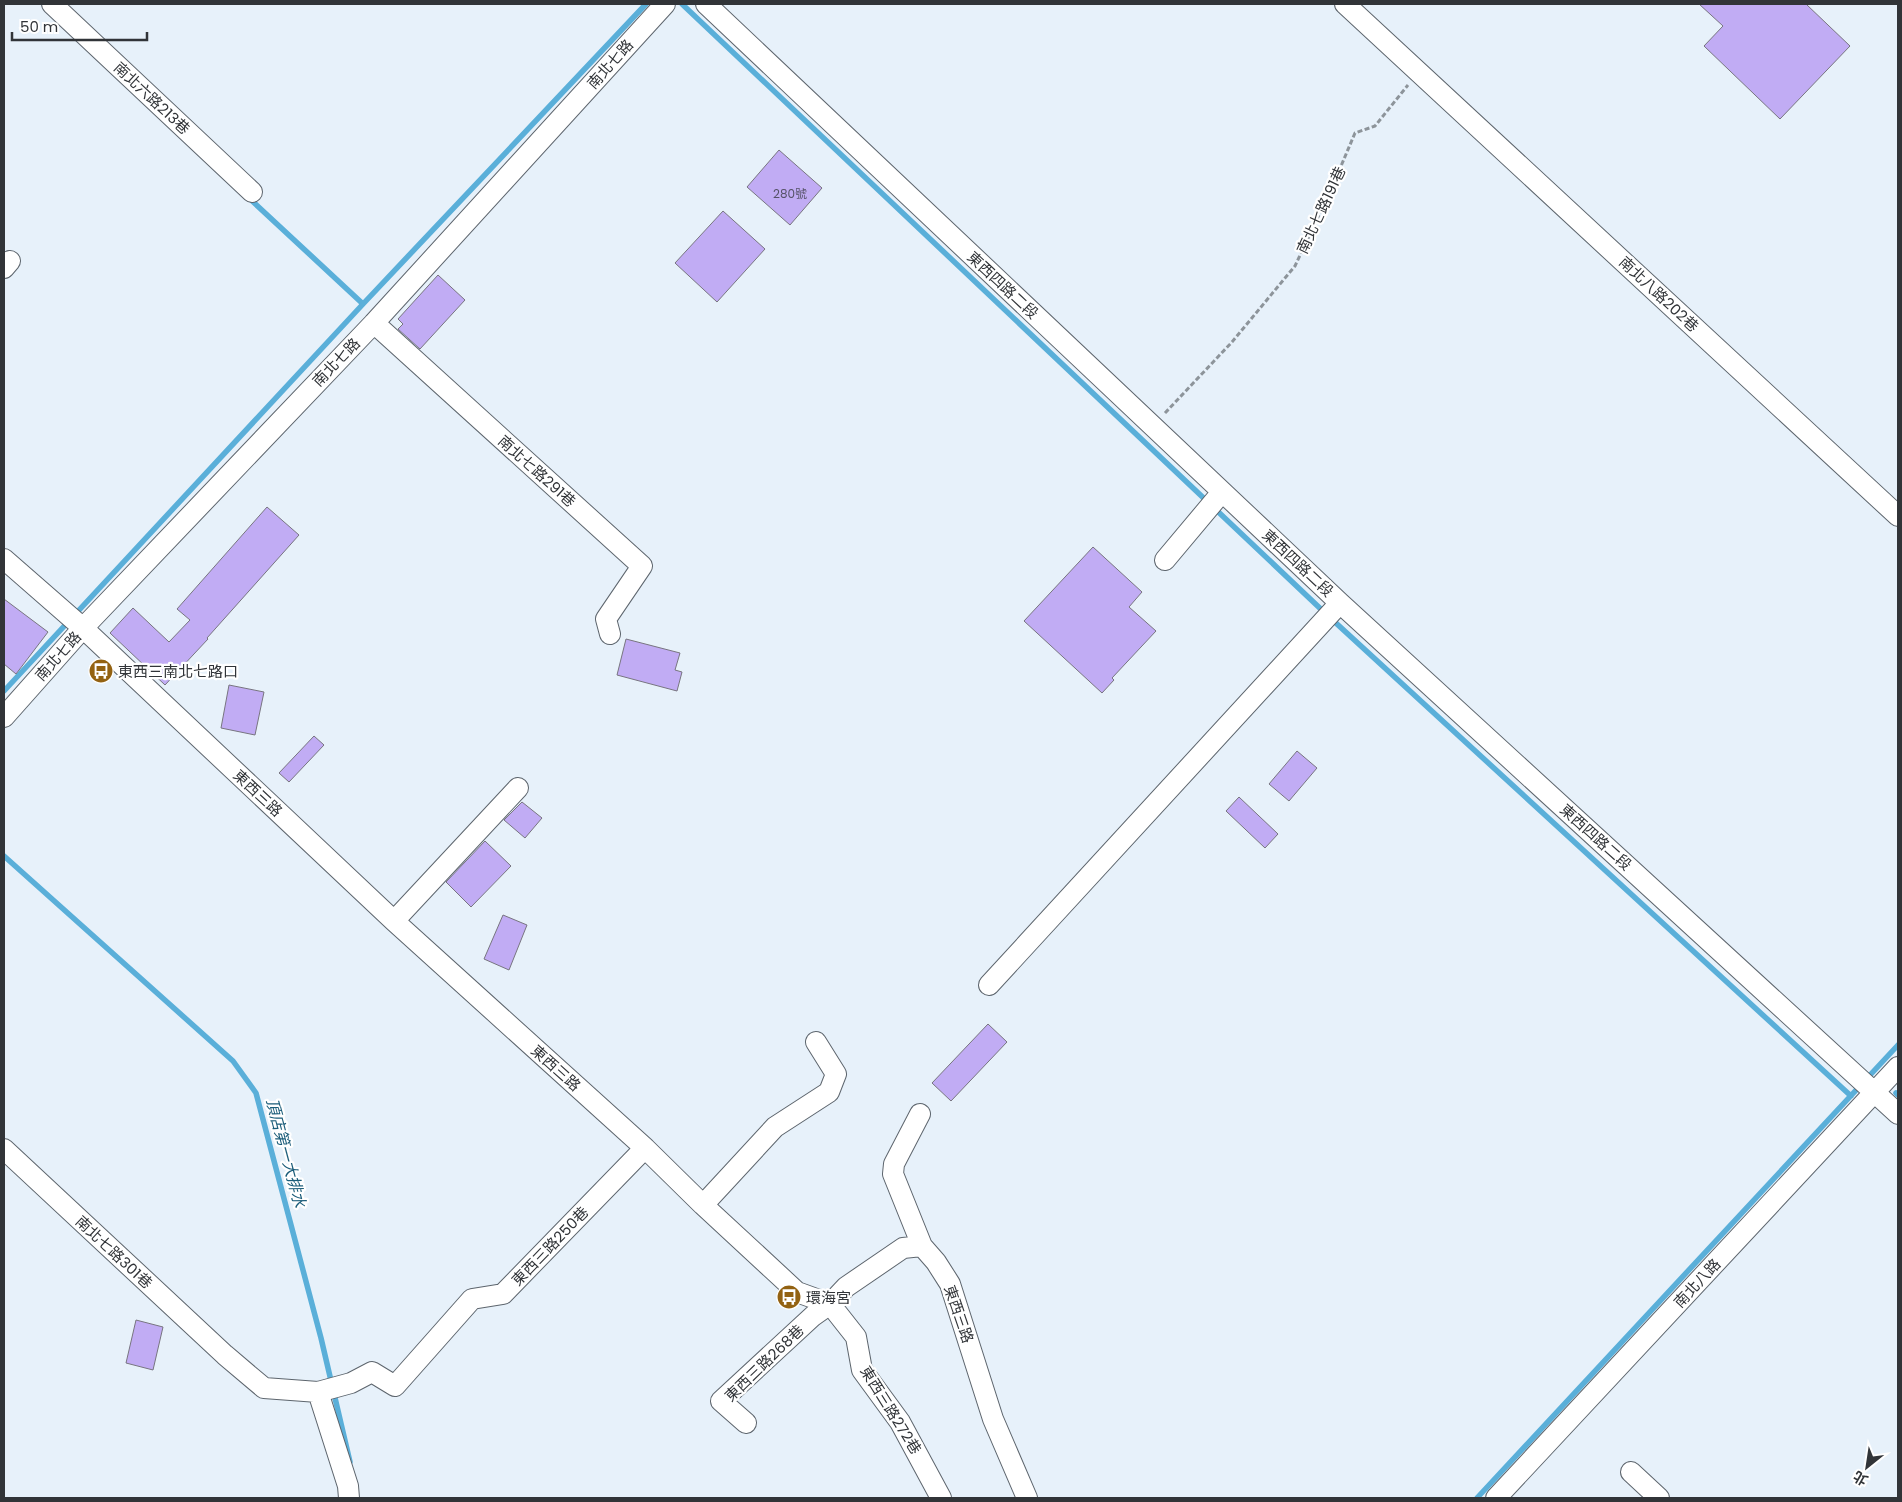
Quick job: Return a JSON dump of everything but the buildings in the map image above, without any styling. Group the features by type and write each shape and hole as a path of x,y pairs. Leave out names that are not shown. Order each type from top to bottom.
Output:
{"street":[{"name":"南北六路213巷","path":"52,4 252,192"},
{"name":"南北七路","path":"4,717 83,628 374,323 665,4"},
{"name":"東西四路二段","path":"706,4 1340,603 1898,1114"},
{"path":"1346,4 1420,71"},
{"name":"南北八路202巷","path":"1420,71 1898,516"},
{"name":"南北七路291巷","path":"374,323 642,566 606,619 610,634"},
{"path":"1165,560 1222,492"},
{"name":"東西三路","path":"4,559 83,628 394,921 645,1148 702,1205 797,1292 830,1304"},
{"path":"989,985 1340,603"},
{"path":"394,921 518,788"},
{"path":"702,1205 775,1127 829,1092 836,1074 816,1042"},
{"name":"南北八路","path":"1496,1498 1898,1067"},
{"name":"東西三路","path":"920,1114 894,1164 893,1174 922,1246 936,1262 950,1284 993,1420 1026,1498"},
{"name":"東西三路250巷","path":"225,1355 264,1388 318,1392 351,1383 372,1372 395,1386 472,1299 503,1294 645,1148"},
{"name":"南北七路301巷","path":"4,1149 225,1355"},
{"path":"830,1304 846,1287 903,1248 922,1246"},
{"name":"東西三路268巷","path":"746,1423 721,1401 813,1316 830,1304"},
{"name":"東西三路272巷","path":"830,1304 856,1337 862,1370 900,1422 941,1498"},
{"path":"318,1392 348,1486 349,1498"},
{"path":"1631,1472 1659,1498"}],"path":[{"name":"南北七路191巷","path":"1152,426 1232,342 1295,266 1356,133 1375,126 1420,71"}],"waterway":[{"path":"4,691 363,304 646,4"},
{"path":"682,4 1325,613 1851,1096"},
{"path":"249,198 363,304"},
{"name":"頂店第一大排水","path":"4,856 233,1061 256,1093 321,1338 350,1462"},
{"path":"1477,1498 1898,1045"}],"place":[{"name":"東西三南北七路口","path":"101,671"},
{"name":"環海宮","path":"789,1297"}]}
